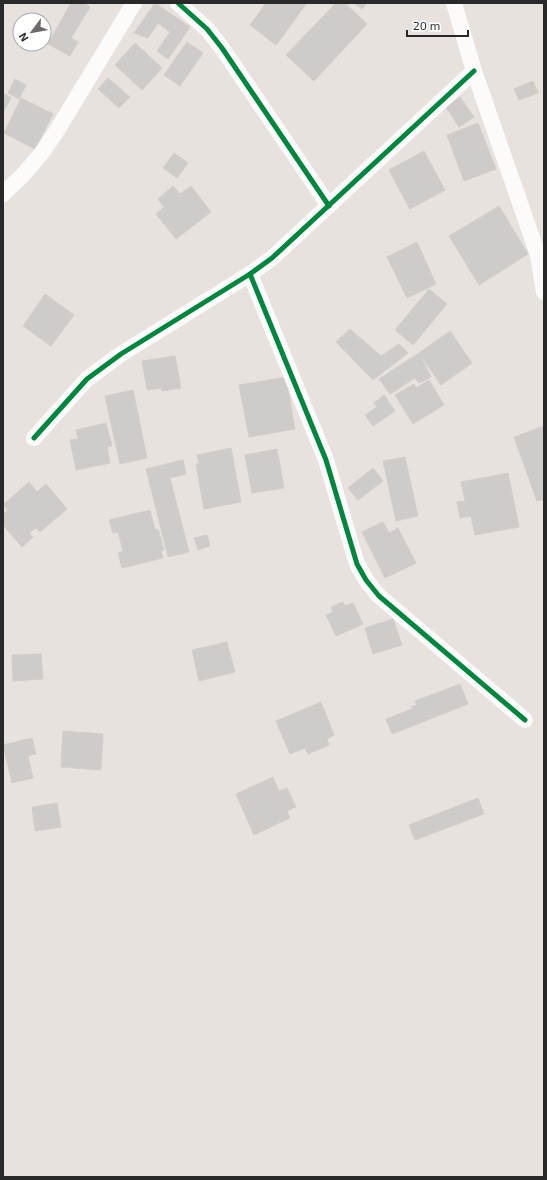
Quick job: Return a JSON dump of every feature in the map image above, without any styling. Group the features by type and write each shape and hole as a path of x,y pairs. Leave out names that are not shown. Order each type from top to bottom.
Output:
{"street":[{"path":"3,194 22,176 41,154 134,3"},
{"path":"178,3 207,29 222,48 329,206"},
{"path":"454,3 474,71 538,255 544,292"},
{"path":"34,438 87,379 105,365 250,274 272,258 474,71"},
{"path":"250,274 326,460 357,564 366,580 379,596 525,720"}],"building":[{"path":"71,3 84,3 90,7 71,38 78,42 70,56 52,46 52,37"},
{"path":"155,3 190,27 168,59 157,51 170,32 158,23 148,38 134,33"},
{"path":"266,3 307,3 276,45 250,25"},
{"path":"336,3 345,3 367,24 314,81 286,55"},
{"path":"354,3 367,3 362,9"},
{"path":"187,42 203,53 180,86 164,75"},
{"path":"135,43 162,68 142,90 115,65"},
{"path":"108,78 130,97 119,108 98,89"},
{"path":"15,79 26,85 19,99 8,93"},
{"path":"533,81 538,93 519,100 514,89"},
{"path":"3,93 11,98 3,113"},
{"path":"460,97 474,117 459,127 446,107"},
{"path":"21,98 53,114 35,149 4,133"},
{"path":"478,123 496,169 464,181 447,135"},
{"path":"424,151 445,190 410,209 389,170"},
{"path":"174,153 188,163 177,178 163,168"},
{"path":"173,186 180,194 191,186 211,212 176,239 156,214 164,207 158,199"},
{"path":"499,206 528,254 479,285 449,236"},
{"path":"417,242 436,284 407,298 387,257"},
{"path":"429,289 447,304 413,345 395,330"},
{"path":"45,294 74,315 51,346 23,326"},
{"path":"350,329 381,356 399,344 408,353 373,380 336,342"},
{"path":"450,331 472,363 441,385 419,353"},
{"path":"419,353 431,377 419,383 415,378 390,394 379,379"},
{"path":"175,356 181,388 162,391 162,388 147,390 142,361"},
{"path":"286,377 295,429 249,437 239,385"},
{"path":"429,380 444,405 413,424 395,395 414,384 416,388"},
{"path":"133,390 147,458 120,464 105,396"},
{"path":"384,395 395,411 373,426 365,415 377,407 374,403"},
{"path":"106,423 112,446 107,447 110,463 76,470 70,440 78,439 76,430"},
{"path":"544,426 544,499 537,501 514,437"},
{"path":"231,448 241,502 204,509 196,464 199,463 197,455"},
{"path":"277,449 284,488 252,493 245,455"},
{"path":"405,457 418,516 396,521 383,461"},
{"path":"183,460 186,474 170,478 189,552 168,557 146,469"},
{"path":"373,468 383,481 358,500 348,488"},
{"path":"508,473 519,527 475,535 471,516 460,518 457,502 465,501 461,482"},
{"path":"29,482 37,492 46,484 67,509 40,532 36,528 29,533 33,537 22,547 3,525 3,514 8,510 3,505"},
{"path":"150,510 155,530 158,529 164,550 161,551 163,558 122,568 118,553 123,551 118,532 113,533 109,520"},
{"path":"383,522 389,533 398,528 416,563 385,578 362,532"},
{"path":"207,535 210,546 198,550 194,538"},
{"path":"343,602 345,606 353,603 363,624 336,636 326,615 333,612 331,607"},
{"path":"393,619 402,645 373,654 365,628"},
{"path":"227,642 235,672 199,681 192,650"},
{"path":"41,654 43,679 13,681 12,655"},
{"path":"460,684 468,704 392,734 386,719 412,709 411,707 417,705 415,701"},
{"path":"321,702 334,735 327,739 329,745 308,754 305,748 290,754 276,721"},
{"path":"63,731 103,734 101,770 61,767"},
{"path":"32,738 36,754 28,756 33,778 12,783 3,745"},
{"path":"273,777 279,791 287,788 296,807 287,811 290,818 254,835 236,794"},
{"path":"478,798 484,814 415,840 409,825"},
{"path":"57,803 61,827 35,831 32,807"}],"cycle path":[{"path":"178,3 207,29 222,48 329,206"},
{"path":"34,438 87,379 121,354 250,274 272,258 474,71"},
{"path":"250,274 326,460 357,564 366,580 379,596 525,720"}]}
